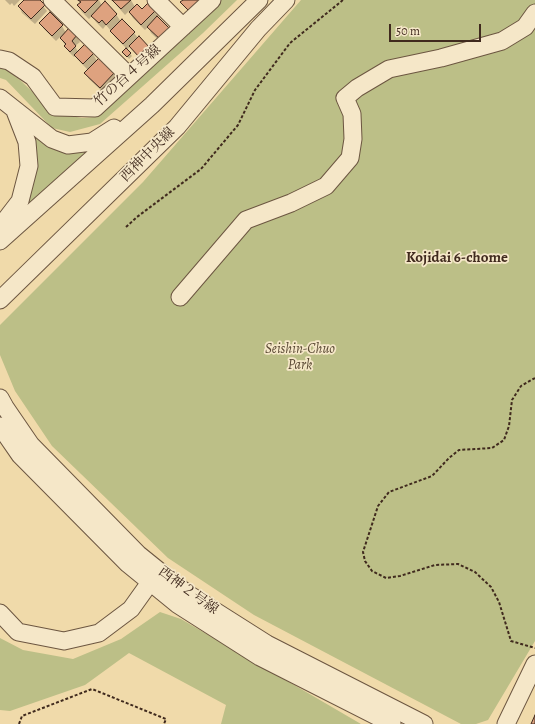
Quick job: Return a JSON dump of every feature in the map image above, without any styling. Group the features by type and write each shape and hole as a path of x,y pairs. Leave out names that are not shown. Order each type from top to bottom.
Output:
{"street":[{"path":"52,0 130,76"},
{"path":"156,0 183,27"},
{"name":"竹の台４号線","path":"0,59 9,61 33,77 55,107 95,108 212,0"},
{"path":"0,241 152,105 259,0"},
{"name":"西神中央線","path":"0,300 176,127 258,29 286,0"},
{"path":"180,297 246,220 291,203 326,186 350,158 353,139 352,114 346,98 357,88 389,69 441,58 502,41 525,27 535,12"},
{"path":"0,98 52,139 68,145 92,142 152,105"},
{"path":"0,227 20,201 29,166 27,142 14,108"},
{"name":"西神２号線","path":"0,398 31,445 138,554 177,604 260,657 392,724"},
{"name":"西神２号線","path":"0,426 20,455 128,564 185,592 267,644 424,724"},
{"path":"0,613 18,632 64,641 99,633 131,609 154,576"},
{"path":"506,724 535,664"}],"path":[{"path":"126,227 201,169 238,125 255,90 290,43 343,0"},
{"path":"535,378 521,386 512,400 509,426 504,440 492,448 459,450 432,476 389,492 378,506 362,552 365,561 372,571 386,578 400,576 435,565 458,564 475,572 491,587 499,602 511,641 535,648"},
{"path":"19,724 22,716 92,689 166,719 164,724"}],"green space":[{"path":"220,0 237,0 203,33 100,124 70,132 52,128 6,80 0,78 0,65 20,80 55,113 82,118 95,117"},
{"name":"Seishin-Chuo Park","path":"301,0 535,0 535,641 488,720 476,724 461,724 254,615 168,558 52,446 15,391 0,355 0,325 143,182"},
{"path":"35,135 70,153 88,152 25,209 33,187 36,160 31,137"},
{"path":"160,612 181,619 361,724 221,724 226,705 129,653 85,685 10,711 0,710 0,638 23,650 73,659 121,639"}],"building":[{"path":"24,0 40,0 45,5 31,19 18,6"},
{"path":"78,0 98,0 85,13 77,5 81,2"},
{"path":"112,0 131,0 121,9"},
{"path":"183,0 204,0 191,13 180,2"},
{"path":"105,1 117,14 106,25 102,20 99,23 91,16"},
{"path":"148,3 155,11 141,25 129,12 137,4 142,9"},
{"path":"50,12 63,25 52,36 39,23"},
{"path":"157,16 171,30 161,40 147,27"},
{"path":"122,19 135,32 123,44 110,31"},
{"path":"69,28 77,35 72,41 76,46 70,52 64,46 66,44 60,38"},
{"path":"139,36 150,48 140,58 129,46"},
{"path":"85,44 94,53 83,64 74,55"},
{"path":"126,48 131,53 127,57 122,52"},
{"path":"100,57 115,72 100,88 84,73"},
{"path":"535,715 535,724 531,724"}],"district":[{"name":"Kojidai 6-chome","path":"457,258"}]}
